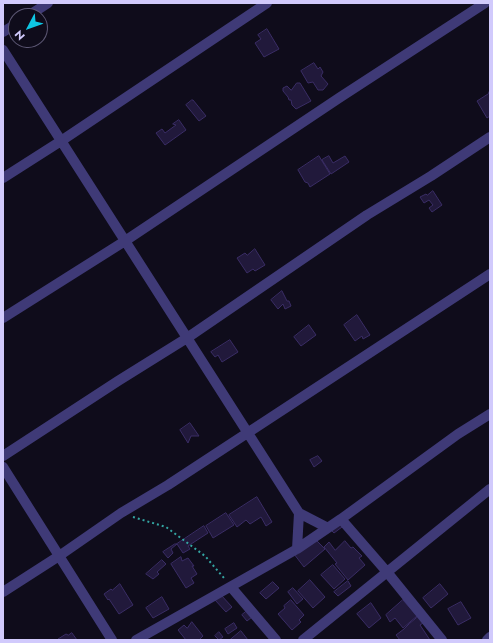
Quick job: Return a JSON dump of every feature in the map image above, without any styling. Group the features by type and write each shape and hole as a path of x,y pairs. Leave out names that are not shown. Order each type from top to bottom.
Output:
{"street":[{"path":"3,178 61,141 267,3"},
{"path":"3,318 125,241 485,3"},
{"path":"3,50 299,513 328,528"},
{"path":"3,456 187,338 368,215 490,137"},
{"path":"3,592 59,556 121,513 168,485 490,274"},
{"path":"136,640 297,550 458,434 490,414"},
{"path":"3,467 112,640"},
{"path":"303,640 490,489"},
{"path":"297,550 299,513"},
{"path":"341,519 387,572 442,640"},
{"path":"231,587 276,640"}],"path":[{"path":"121,513 166,527 205,556 231,587"}],"building":[{"path":"267,29 279,49 264,57 255,43 261,39 258,35"},
{"path":"314,63 318,69 320,67 323,72 321,76 328,84 323,90 318,90 313,82 308,83 301,71"},
{"path":"297,83 300,83 311,101 296,109 292,105 291,100 289,100 283,91 283,88 287,86 291,90"},
{"path":"490,90 490,116 487,118 477,101 488,94"},
{"path":"192,100 206,116 199,121 186,105"},
{"path":"179,120 186,130 165,145 156,133 162,129 165,133 176,125 173,124"},
{"path":"319,156 330,174 310,187 308,183 305,182 298,170"},
{"path":"329,156 333,163 345,156 349,162 331,174 322,160"},
{"path":"433,191 442,205 432,212 429,208 433,205 429,200 424,203 420,197"},
{"path":"255,249 265,265 255,271 253,269 247,273 237,258 245,253 247,255"},
{"path":"282,291 291,306 285,309 283,304 278,309 271,300"},
{"path":"357,315 370,335 363,339 362,336 355,341 344,325"},
{"path":"309,325 316,335 301,346 294,337"},
{"path":"230,340 238,352 222,362 218,355 215,357 211,352"},
{"path":"190,423 199,436 191,436 188,443 180,430"},
{"path":"318,456 322,461 314,467 310,460"},
{"path":"257,497 272,522 266,526 261,517 250,524 246,520 237,527 229,515"},
{"path":"226,513 234,525 213,538 206,526"},
{"path":"338,522 342,527 334,533 330,529"},
{"path":"204,526 208,533 188,546 190,549 183,553 177,544"},
{"path":"314,538 325,549 304,567 294,554"},
{"path":"345,541 351,548 353,547 362,556 359,558 365,565 348,580 324,547 329,542 335,550"},
{"path":"177,544 171,549 173,553 168,558 163,552"},
{"path":"181,557 182,561 188,558 194,566 192,566 197,574 191,578 194,583 186,588 171,564"},
{"path":"162,560 166,564 157,572 159,574 153,579 146,574"},
{"path":"333,565 345,579 334,589 321,575"},
{"path":"310,580 325,597 313,608 298,591"},
{"path":"348,581 351,586 338,596 334,592"},
{"path":"273,582 279,588 266,599 260,593"},
{"path":"120,584 133,605 119,614 104,594"},
{"path":"440,584 448,594 431,608 423,598"},
{"path":"293,588 303,599 297,604 288,592"},
{"path":"221,595 232,607 226,612 215,600"},
{"path":"162,597 169,609 153,618 146,608"},
{"path":"291,600 304,615 299,620 301,622 292,630 278,614"},
{"path":"403,600 417,616 403,628 395,618 390,622 386,615"},
{"path":"461,602 471,618 458,625 448,609"},
{"path":"371,603 381,618 369,628 357,614"},
{"path":"247,611 252,617 247,621 242,615"},
{"path":"418,617 423,623 420,625 430,640 400,640 396,635"},
{"path":"192,622 203,636 199,640 186,640 178,630 184,625 187,628"},
{"path":"234,623 237,628 228,634 225,629"},
{"path":"241,631 248,640 230,640"},
{"path":"219,632 223,637 219,640 215,636"},
{"path":"72,633 77,640 58,639 66,634 68,635"}]}
